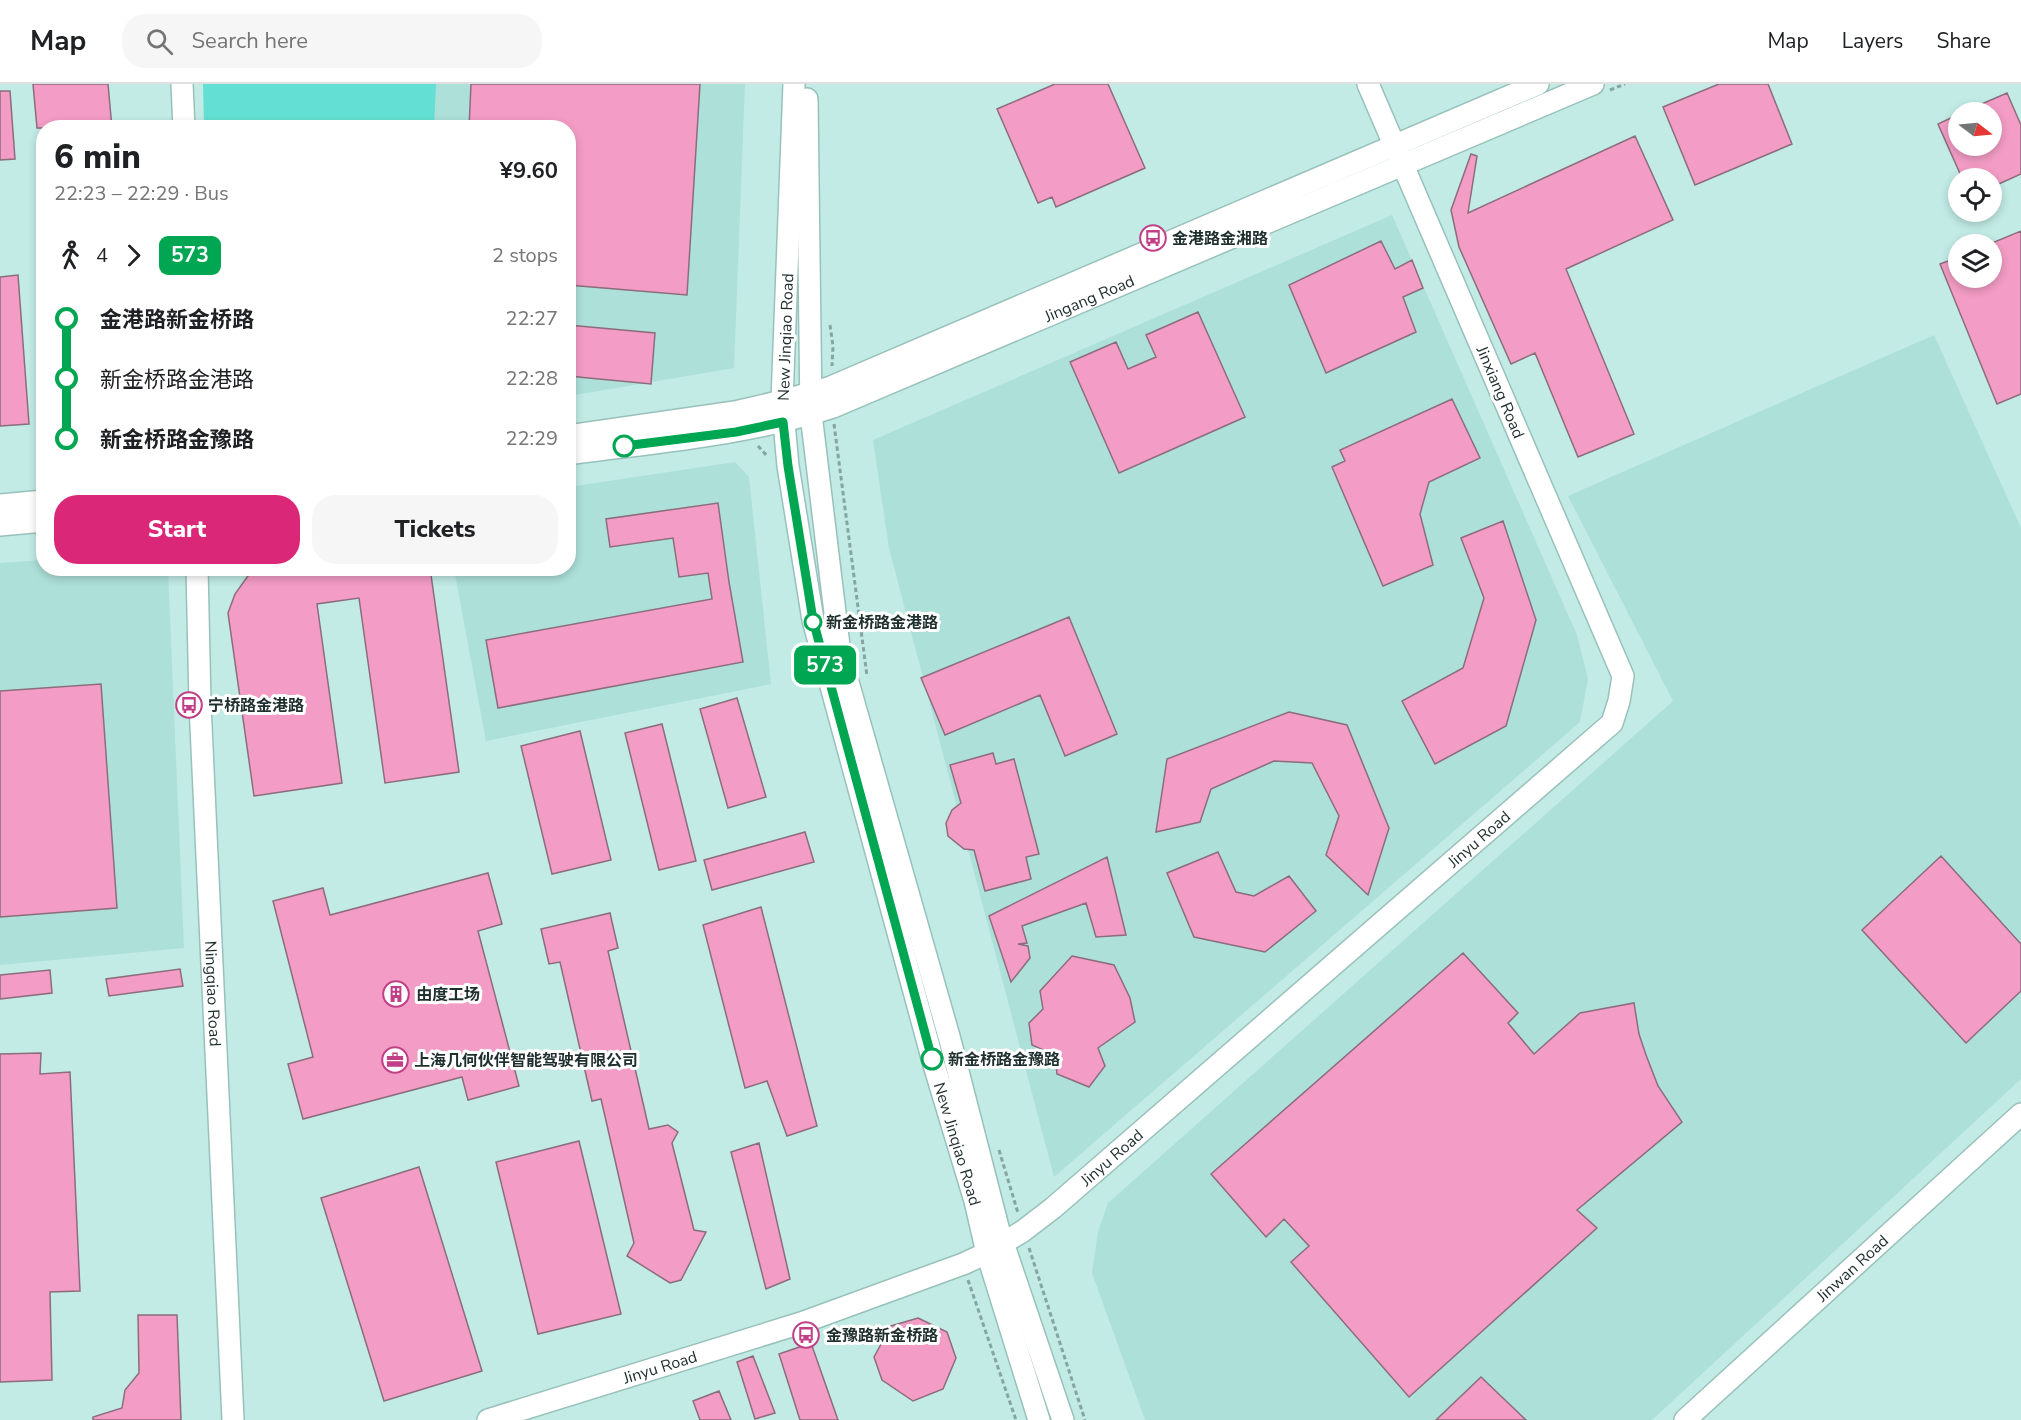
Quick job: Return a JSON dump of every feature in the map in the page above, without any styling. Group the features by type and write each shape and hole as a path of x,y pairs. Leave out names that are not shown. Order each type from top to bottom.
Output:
{"street":[{"path":"182,84 184,120"},
{"name":"New Jinqiao Road","path":"794,84 783,412 788,466 813,620 934,1065 975,1201 1063,1420"},
{"name":"New Jinqiao Road","path":"807,84 810,404 840,654 950,1040 995,1248 1039,1420"},
{"name":"Jinxiang Road","path":"1368,84 1623,676 1619,701"},
{"name":"Jingang Road","path":"810,404 832,407 1398,155 1538,84"},
{"name":"Jingang Road","path":"576,453 736,432 783,412 810,404 856,377 1398,155 1593,84"},
{"name":"Jingang Road","path":"576,434 735,412 783,412"},
{"path":"0,505 36,502"},
{"path":"0,525 36,522"},
{"name":"Ningqiao Road","path":"197,576 200,704 233,1420"},
{"name":"Jinyu Road","path":"488,1420 801,1323 995,1248 1023,1231 1053,1208 1612,723 1619,701"},
{"name":"Jinwan Road","path":"1684,1420 2021,1114"}],"path":[{"path":"829,315 833,346 832,368 840,365"},
{"path":"832,407 867,679"},
{"path":"998,1145 1023,1231 1085,1420"}],"shaded area":[{"path":"203,84 436,84 434,120 204,120"},
{"path":"207,84 745,84 734,368 576,395 576,120 208,120"},
{"path":"1392,215 1577,635 1588,679 1580,722 1054,1177 889,548 873,440"},
{"path":"1934,335 2021,528 2021,1079 1652,1420 1145,1420 1092,1273 1098,1232 1108,1203 1673,701 1568,496"},
{"path":"735,462 749,477 771,684 486,741 455,576 576,576 576,486"},
{"path":"36,560 36,576 168,576 184,948 0,965 0,563"}],"building":[{"path":"33,84 108,84 111,120 36,120"},
{"path":"471,84 700,84 687,295 576,286 576,120 469,120"},
{"path":"1055,84 1108,84 1145,168 1056,207 1052,197 1038,203 997,109"},
{"path":"1719,84 1768,84 1792,144 1695,185 1663,107"},
{"path":"0,91 10,91 15,159 0,160"},
{"path":"2007,93 2021,125 2021,174 2002,183 2002,168 1958,168 1952,156 2002,156 2002,102 1986,102"},
{"path":"1948,119 1948,146 1938,124"},
{"path":"1635,136 1673,220 1566,269 1634,434 1578,457 1535,353 1511,364 1459,247 1451,210 1471,154 1477,156 1468,213"},
{"path":"2021,231 2021,394 1997,404 1950,288 2002,288 2002,239"},
{"path":"1381,241 1395,269 1412,260 1423,288 1403,297 1416,332 1326,373 1289,285"},
{"path":"1948,261 1948,284 1940,264"},
{"path":"18,275 29,424 0,426 0,277"},
{"path":"1198,312 1245,417 1119,473 1070,362 1116,342 1128,369 1156,357 1146,335"},
{"path":"576,326 655,333 651,384 576,377"},
{"path":"1452,399 1480,458 1429,482 1420,514 1433,565 1383,586 1332,467 1345,461 1340,450"},
{"path":"718,503 743,662 498,708 486,640 712,599 708,573 679,577 673,538 610,547 606,519"},
{"path":"1503,521 1536,620 1506,726 1435,764 1402,701 1463,668 1484,598 1461,538"},
{"path":"248,576 431,576 459,772 385,783 359,598 317,604 342,783 254,796 228,613 235,594"},
{"path":"1069,617 1117,734 1065,756 1040,695 945,735 921,678"},
{"path":"101,684 117,908 0,917 0,691"},
{"path":"737,698 766,797 728,808 700,709"},
{"path":"1289,712 1347,725 1389,828 1368,895 1326,855 1339,816 1312,763 1274,761 1211,789 1200,822 1156,832 1167,759"},
{"path":"662,724 696,861 659,870 625,733"},
{"path":"580,731 611,860 552,874 521,746"},
{"path":"993,753 996,764 1014,759 1039,854 1026,857 1031,879 985,891 974,850 964,849 948,836 946,823 952,810 961,803 950,765"},
{"path":"805,832 814,862 712,890 704,860"},
{"path":"1218,852 1236,892 1254,896 1289,876 1316,911 1265,952 1194,937 1167,873"},
{"path":"1941,856 2021,944 2021,991 1966,1043 1862,930"},
{"path":"1107,857 1126,935 1096,937 1086,903 1022,926 1027,943 1018,944 1028,946 1030,958 1011,982 989,916"},
{"name":"由度工场","path":"488,873 502,924 478,931 519,1086 468,1100 462,1077 303,1119 288,1064 313,1057 273,901 323,888 330,915"},
{"path":"761,907 817,1126 787,1136 767,1081 745,1088 703,925"},
{"path":"610,913 618,948 608,951 649,1129 668,1125 678,1132 672,1143 694,1230 706,1232 681,1280 670,1283 627,1256 634,1243 601,1099 592,1101 560,962 549,964 541,929"},
{"path":"1463,953 1518,1013 1508,1023 1534,1054 1580,1013 1634,1003 1639,1034 1658,1086 1682,1122 1577,1210 1597,1228 1409,1397 1291,1262 1309,1246 1284,1219 1266,1237 1211,1174"},
{"path":"1072,956 1114,965 1130,998 1135,1022 1098,1048 1105,1066 1089,1087 1057,1074 1055,1055 1032,1045 1029,1023 1043,1009 1040,991"},
{"path":"180,969 183,986 109,996 106,979"},
{"path":"50,970 52,993 0,999 0,975"},
{"path":"41,1053 40,1074 70,1072 80,1291 50,1292 52,1380 0,1382 0,1054"},
{"path":"579,1141 621,1314 538,1334 496,1162"},
{"path":"759,1143 790,1279 766,1289 731,1152"},
{"path":"419,1167 482,1371 384,1401 321,1198"},
{"path":"138,1315 177,1315 181,1420 93,1420 93,1417 122,1408 125,1390 139,1373"},
{"path":"918,1318 947,1332 956,1358 943,1389 913,1401 882,1380 874,1357 891,1326"},
{"path":"811,1343 838,1420 800,1420 779,1354"},
{"path":"753,1356 775,1413 755,1419 737,1362"},
{"path":"1481,1377 1526,1420 1436,1420"},
{"path":"719,1391 731,1420 700,1420 693,1401"}],"bus line":[{"name":"573","path":"624,446 736,432 783,422 813,620 932,1059"}],"place":[{"name":"金港路金湘路","path":"1153,238"},
{"name":"新金桥路金港路","path":"813,622"},
{"name":"宁桥路金港路","path":"189,705"},
{"name":"由度工场","path":"396,994"},
{"name":"新金桥路金豫路","path":"932,1059"},
{"name":"上海几何伙伴智能驾驶有限公司","path":"395,1060"},
{"name":"金豫路新金桥路","path":"806,1335"}]}
